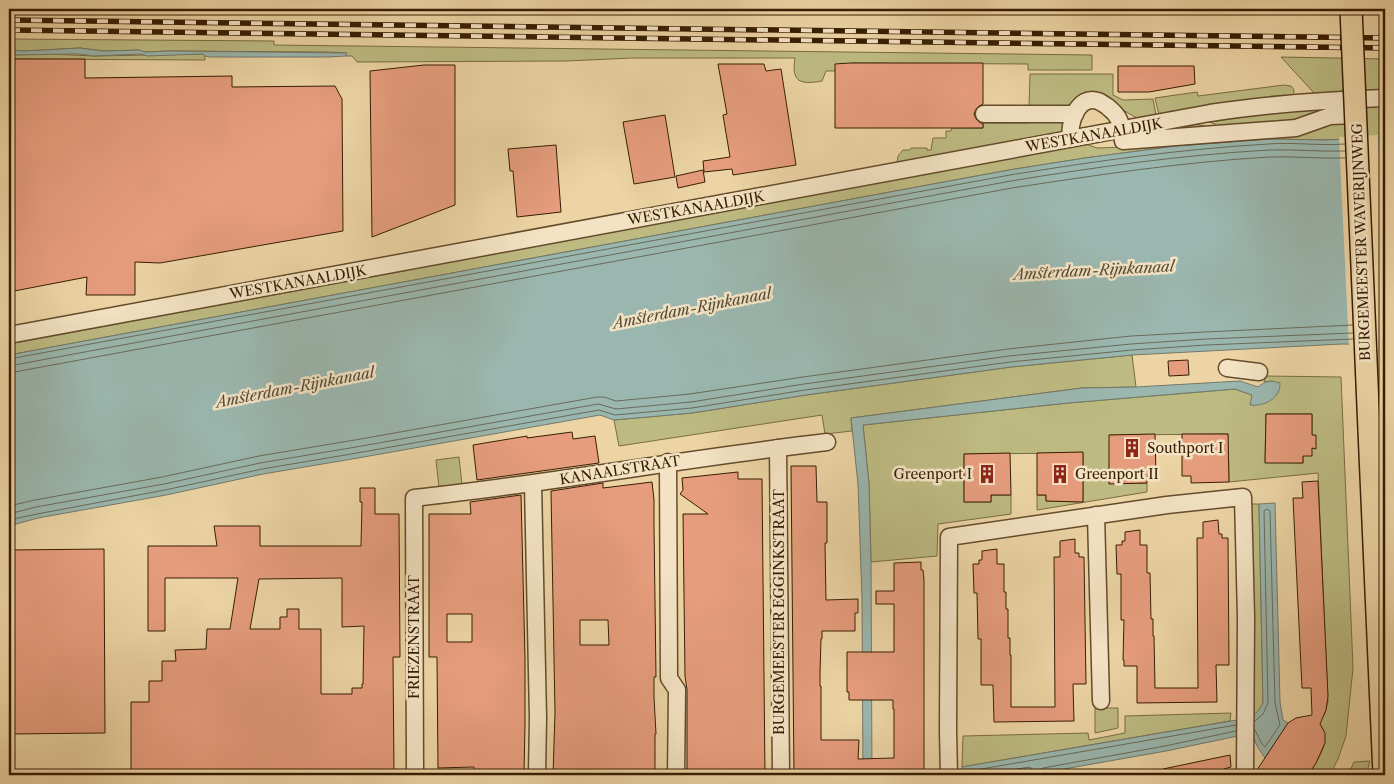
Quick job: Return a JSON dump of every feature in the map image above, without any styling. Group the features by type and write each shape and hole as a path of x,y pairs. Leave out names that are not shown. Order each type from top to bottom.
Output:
{"main road":[{"name":"BURGEMEESTER WAVERIJNWEG","path":"1351,9 1384,775"}],"street":[{"name":"WESTKANAALDIJK","path":"9,335 1071,138 1126,135 1210,113 1313,101 1385,98"},
{"path":"1071,138 1070,127 1074,114 1084,103 1089,101 1098,101 1113,111 1126,135 1296,128 1330,116 1355,115"},
{"path":"984,114 1074,114"},
{"path":"1227,368 1259,372"},
{"name":"KANAALSTRAAT","path":"414,498 533,484 668,462 826,442"},
{"name":"BURGEMEESTER EGGINKSTRAAT","path":"778,448 781,775"},
{"path":"668,462 670,678 677,690 676,775"},
{"path":"533,484 538,718 537,775"},
{"path":"949,775 949,536 1243,496 1246,617 1245,775"},
{"name":"FRIEZENSTRAAT","path":"414,498 415,775"},
{"path":"1096,515 1101,701"}],"shaded area":[{"path":"9,39 274,41 274,45 1092,55 1092,70 1028,70 1028,64 851,63 850,71 826,71 822,81 803,82 796,77 794,72 795,58 357,62 352,56 346,56 346,53 328,52 145,52 139,50 103,51 80,48 24,51 9,50"},
{"path":"203,54 205,60 9,59 9,55 94,56"},
{"path":"1281,57 1385,59 1385,91 1315,94"},
{"path":"1030,74 1113,74 1113,95 1123,100 1153,99 1156,115 1137,118 1121,109 1075,104 1029,107"},
{"path":"1284,85 1292,87 1293,95 1245,100 1159,115 1155,98 1197,92 1198,96"},
{"path":"1385,105 1385,137 1327,140 1270,139 1176,146 1009,170 9,355 9,344 1086,144 1097,148 1125,147 1125,137 1195,124 1215,128 1215,124 1209,122 1310,108"},
{"path":"1067,120 1063,133 897,163 898,156 903,150 927,148 927,150 931,150 933,138 946,138 946,131 951,131 952,128 983,128 983,123 1028,123 1028,121"},
{"path":"1132,355 1136,387 1082,388 851,418 852,431 825,434 822,415 619,446 614,420 692,413 806,395 1011,367"},
{"path":"1266,376 1341,377 1353,668 1346,736 1330,775 1308,775 1323,750 1325,736 1319,723 1325,713 1328,702 1318,473 1229,482 1228,434 1110,435 1109,483 1147,483 1147,492 1037,510 1037,495 1046,495 1046,501 1083,502 1083,453 964,454 964,502 991,502 991,495 1011,495 1011,514 938,524 937,556 871,562 869,484 863,425 1068,403 1235,389 1252,395 1273,381 1264,382","holes":["1266,414 1312,414 1312,435 1316,448 1312,448 1303,456 1303,463 1265,462"]},
{"path":"459,457 462,485 439,488 436,460"},
{"path":"1250,504 1259,504 1263,703 1259,711 1252,717"},
{"path":"1095,708 1118,708 1118,728 1095,733"},
{"path":"1231,713 1230,721 962,767 963,736 1088,733 1089,740 1125,733 1125,716"},
{"path":"1370,761 1365,775 1348,775 1354,762"}],"water":[{"path":"80,48 103,51 139,50 145,52 347,53 346,56 328,57 210,57 203,54 147,56 141,54 94,56 79,54 9,55 9,50"},
{"name":"Amsterdam-Rijnkanaal","path":"1385,137 1385,345 1342,344 1132,355 1011,367 806,395 692,413 614,420 600,415 263,474 166,495 38,518 9,526 9,355 1009,170 1176,146 1270,139 1327,140"},
{"path":"1240,381 1258,387 1263,383 1277,382 1280,383 1280,388 1275,397 1261,405 1250,405 1252,395 1235,389 1068,403 863,425 869,484 872,775 863,775 862,598 858,484 851,418 1082,388"},
{"path":"1275,503 1280,702 1283,720 1288,723 1265,758 1257,746 1252,733 1166,751 1030,775 962,775 962,767 1242,719 1254,715 1263,703 1259,504"}],"pier":[{"path":"1378,135 1385,347 1349,347 1339,137"}],"building":[{"path":"9,59 85,59 85,78 232,76 232,87 335,86 342,99 343,231 160,263 135,262 135,295 86,295 87,277 9,292"},
{"path":"983,63 983,104 976,109 974,114 976,119 983,124 983,128 835,128 835,64"},
{"path":"718,64 764,64 766,71 781,69 796,165 733,175 732,169 704,172 703,161 730,157 723,115 727,114"},
{"path":"424,65 455,65 455,205 372,237 370,71"},
{"path":"1118,66 1194,66 1195,84 1149,92 1118,92"},
{"path":"665,115 675,177 634,184 623,122"},
{"path":"556,145 561,212 517,217 513,171 510,171 508,149"},
{"path":"703,170 705,182 678,188 676,176"},
{"path":"1188,360 1189,375 1169,376 1168,361"},
{"path":"1266,414 1312,414 1312,435 1316,435 1316,449 1312,448 1312,456 1303,456 1303,463 1265,463"},
{"path":"572,432 573,439 595,436 599,463 477,480 473,445 527,436 527,438"},
{"name":"Southport I","path":"1155,434 1156,476 1147,476 1147,483 1109,484 1109,435"},
{"path":"1182,434 1228,434 1229,482 1191,483 1191,476 1182,476"},
{"name":"Greenport II","path":"1083,452 1083,502 1046,501 1046,495 1037,495 1037,453"},
{"name":"Greenport I","path":"1010,453 1011,495 991,495 991,502 964,502 964,454"},
{"path":"791,466 816,466 817,502 827,502 827,543 825,543 826,600 858,599 858,613 855,613 855,631 822,631 820,686 821,740 859,740 858,759 894,758 894,709 893,700 849,700 849,692 847,692 847,652 894,652 894,604 876,604 876,591 894,591 894,563 921,562 924,580 924,775 794,775"},
{"path":"738,472 738,479 762,479 765,775 687,775 683,514 708,514 680,494 683,490 682,478"},
{"path":"1318,481 1328,696 1326,710 1320,724 1325,733 1325,743 1308,775 1255,775 1288,723 1296,718 1312,715 1311,688 1302,688 1293,498 1303,498 1302,482"},
{"path":"652,482 654,500 656,677 654,677 655,775 603,775 603,773 573,772 573,775 553,775 555,713 551,491 603,483 603,488","holes":["580,620 608,620 609,645 580,645"]},
{"path":"360,488 375,488 375,514 399,514 400,657 393,657 394,775 131,775 131,702 149,702 149,681 162,681 162,661 176,661 175,650 206,649 207,629 230,629 238,578 165,578 165,631 148,631 148,546 217,546 214,526 260,526 260,546 361,546 362,502 360,502","holes":["342,578 342,627 364,626 362,688 352,688 352,694 321,694 321,629 299,629 299,609 287,609 287,617 280,617 280,629 250,629 259,579"]},
{"path":"521,495 525,658 524,775 474,775 474,767 438,768 437,657 429,657 429,514 471,514 470,502","holes":["447,614 472,614 472,642 447,642"]},
{"path":"1218,520 1219,534 1222,534 1222,538 1228,538 1229,665 1216,665 1217,702 1137,703 1137,666 1124,666 1123,660 1124,620 1121,620 1121,574 1117,574 1116,545 1122,545 1122,541 1125,541 1125,532 1140,530 1140,545 1147,545 1147,573 1150,573 1151,619 1153,619 1154,636 1155,688 1198,688 1197,538 1203,538 1203,522"},
{"path":"1075,539 1075,553 1079,553 1079,557 1084,557 1086,684 1073,684 1074,721 994,722 993,685 981,685 981,639 978,639 977,593 974,593 973,564 979,564 979,560 982,560 982,551 997,549 997,564 1004,564 1004,592 1006,592 1006,609 1008,609 1008,638 1010,638 1011,655 1011,707 1055,707 1054,557 1060,557 1060,541"},
{"path":"104,549 105,733 9,734 9,550"},
{"path":"1230,755 1231,767 1224,769 1226,775 1164,775 1163,769"}],"railway":[{"path":"9,20 1385,38"},
{"path":"9,30 1385,48"}],"place":[{"name":"Southport I","path":"1132,448"},
{"name":"Greenport I","path":"987,474"},
{"name":"Greenport II","path":"1060,474"}]}
